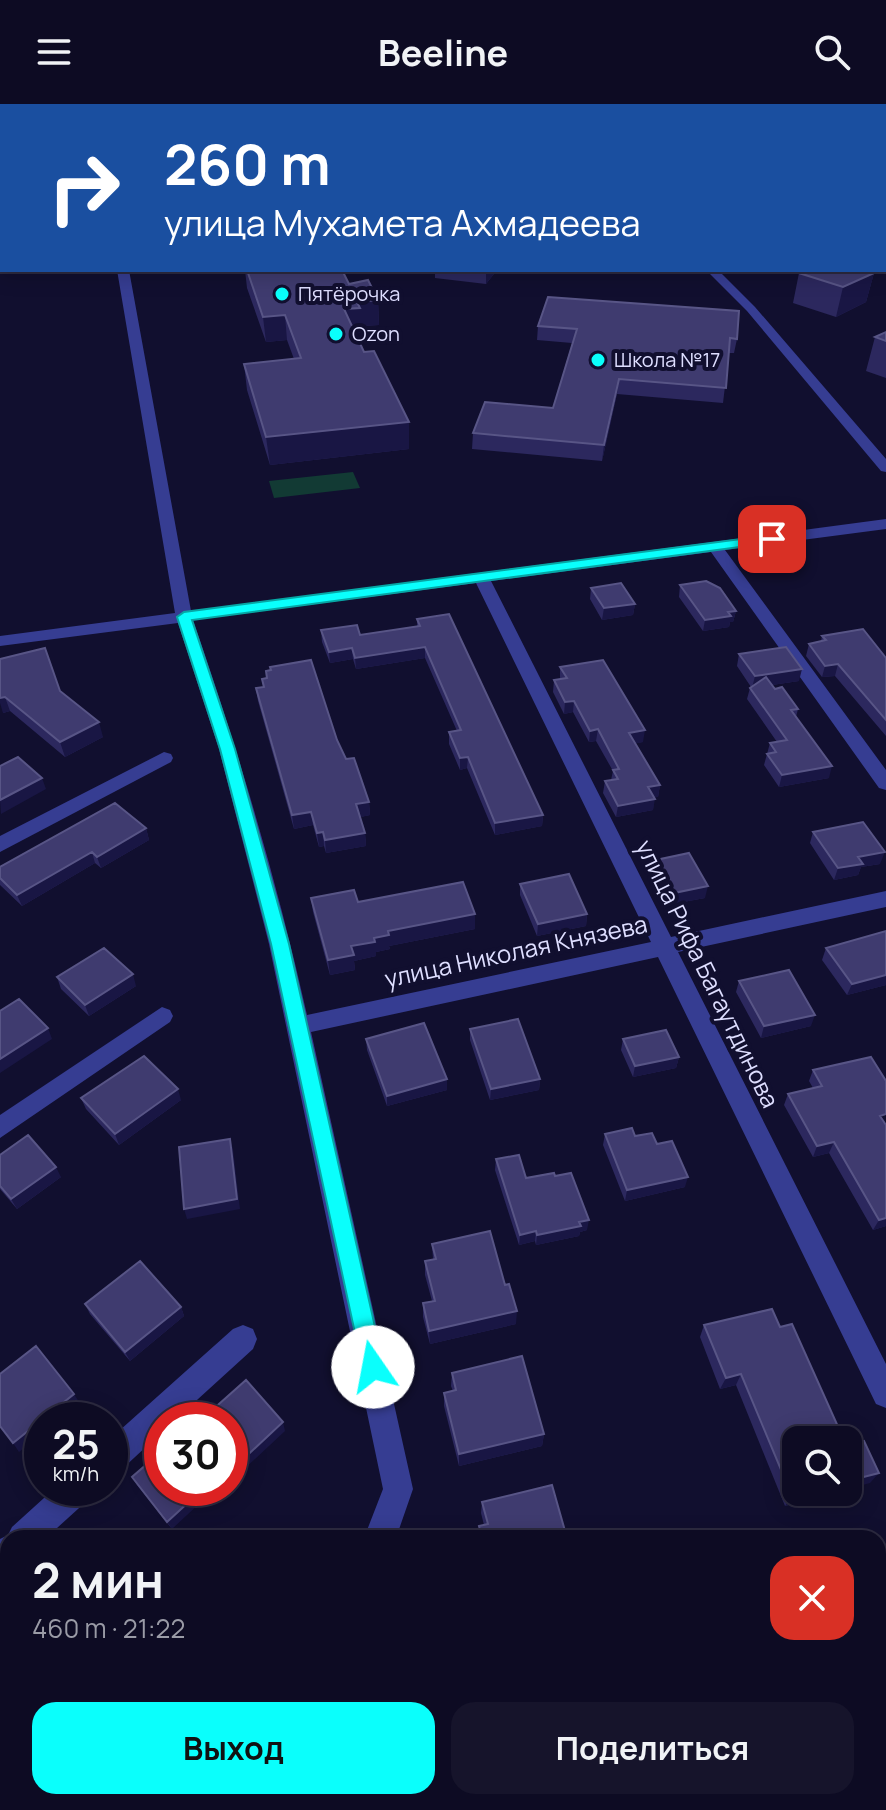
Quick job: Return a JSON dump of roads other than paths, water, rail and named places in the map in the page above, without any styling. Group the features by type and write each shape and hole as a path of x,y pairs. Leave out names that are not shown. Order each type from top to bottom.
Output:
{"street":[{"path":"123,272 184,617 228,749 280,944 398,1489 383,1530"},
{"path":"714,272 751,309 886,468"},
{"path":"0,641 886,524"},
{"path":"715,547 886,784"},
{"name":"улица Рифа Багаутдинова","path":"481,577 886,1394"},
{"path":"0,845 164,758"},
{"name":"улица Николая Князева","path":"298,1026 886,899"},
{"path":"0,1128 162,1016"},
{"path":"128,1443 243,1339"},
{"path":"32,1530 58,1506"}],"place":[{"name":"Пятёрочка","path":"282,294"},
{"name":"Ozon","path":"336,334"},
{"name":"Школа №17","path":"598,360"}]}
